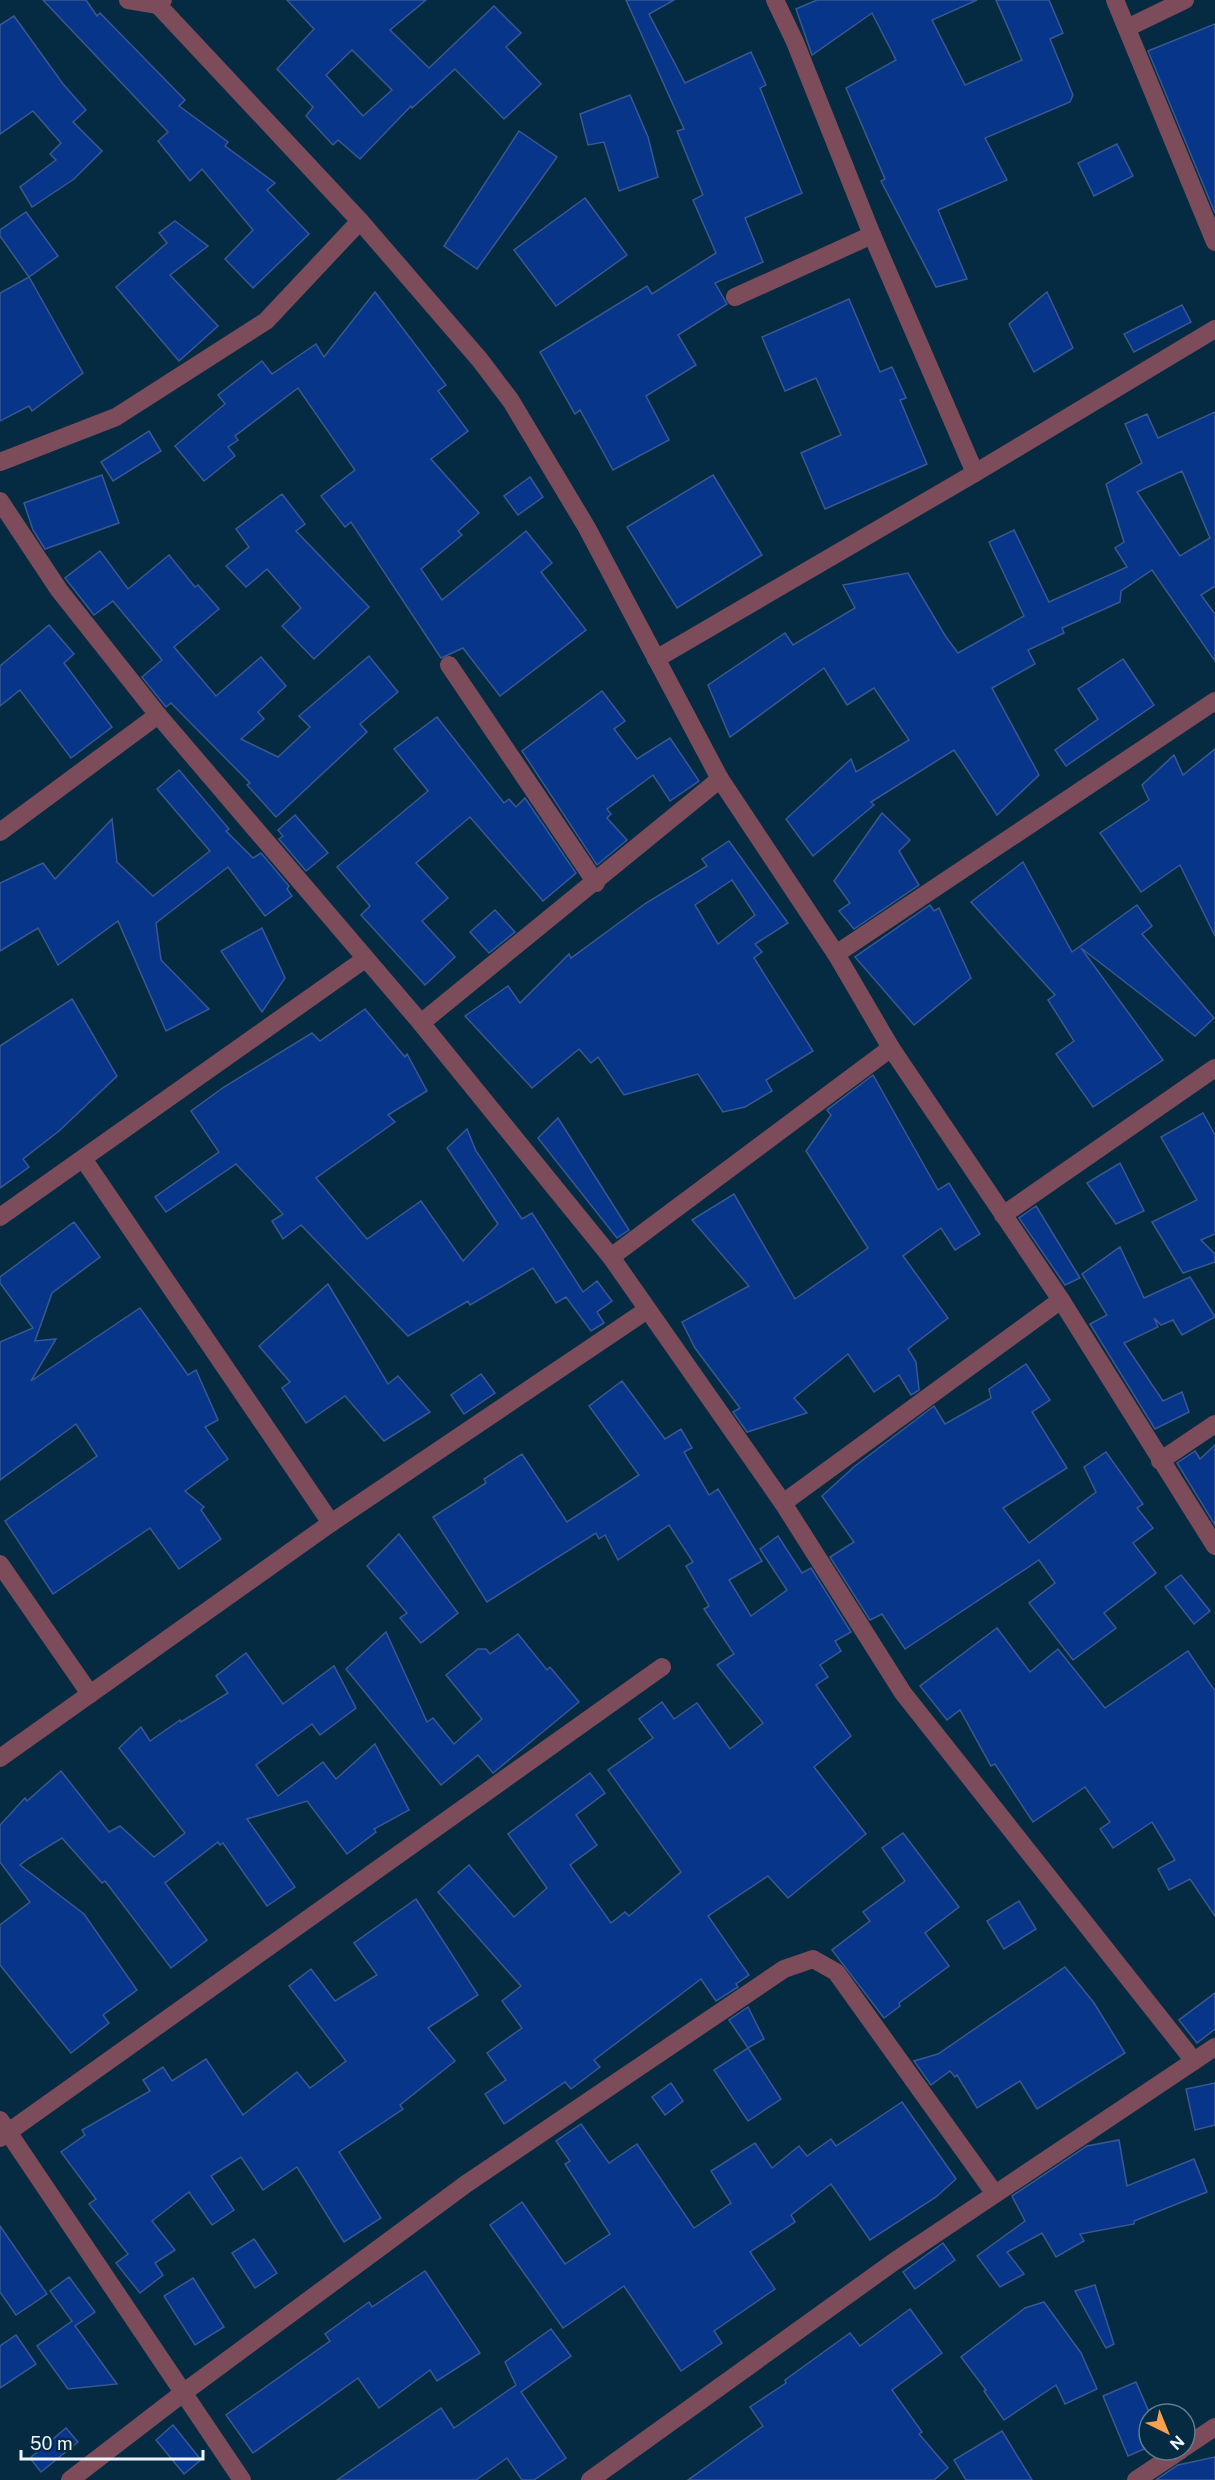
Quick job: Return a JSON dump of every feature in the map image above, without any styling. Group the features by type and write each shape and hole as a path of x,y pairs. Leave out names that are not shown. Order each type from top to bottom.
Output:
{"street":[{"path":"128,0 160,2 360,221 480,360 511,401 587,528 720,779 836,954 891,1048 1061,1300 1215,1546"},
{"path":"775,0 795,42 872,235 975,473"},
{"path":"1115,0 1215,242"},
{"path":"1127,28 1185,0"},
{"path":"0,462 116,417 266,321 360,221"},
{"path":"735,297 872,235"},
{"path":"656,659 975,473 1215,329"},
{"path":"0,501 59,590 158,715 421,1023 611,1257 783,1503 903,1694 1194,2061"},
{"path":"449,665 596,883"},
{"path":"836,954 1215,701"},
{"path":"0,832 158,715"},
{"path":"421,1023 596,883 720,779"},
{"path":"0,1217 84,1160 365,959"},
{"path":"611,1257 891,1048"},
{"path":"1003,1215 1215,1068"},
{"path":"84,1160 331,1523"},
{"path":"783,1503 1061,1300"},
{"path":"0,1758 331,1523 647,1310"},
{"path":"1160,1461 1215,1424"},
{"path":"0,1564 90,1694"},
{"path":"242,2480 3,2130 662,1667"},
{"path":"70,2480 183,2393 466,2184 784,1969 813,1959 836,1972 995,2194"},
{"path":"590,2480 895,2261 1215,2047"},
{"path":"1197,2439 1215,2427"},
{"path":"1136,2480 1163,2462"}],"building":[{"path":"43,0 86,0 97,16 100,13 185,100 179,106 228,142 225,146 275,183 267,190 309,234 253,288 225,259 253,230 202,169 190,181 158,141 168,132"},
{"path":"287,0 426,0 390,30 429,68 494,6 521,33 506,47 541,84 504,119 455,69 412,108 411,106 360,159 338,140 333,145 306,116 313,107 277,69 314,29","holes":["352,50 392,90 363,116 326,75"]},
{"path":"626,0 674,0 649,14 685,83 751,52 766,85 760,88 802,193 745,218 763,262 715,283 727,304 678,335 696,365 646,396 669,440 613,470 580,410 575,414 540,352 647,286 652,294 716,253 693,200 703,195 677,131 684,129"},
{"path":"817,0 977,0 932,20 965,85 1022,60 996,0 1049,0 1063,33 1050,39 1073,95 1070,102 985,138 1007,180 938,210 967,279 936,287 881,181 885,179 846,88 896,60 872,13 812,55 796,9"},
{"path":"14,16 63,84 86,110 73,122 102,151 74,179 32,207 20,187 56,160 50,154 61,143 33,111 0,134 0,25"},
{"path":"1215,24 1215,213 1148,51"},
{"path":"630,95 648,137 658,177 619,191 604,142 588,145 580,114"},
{"path":"519,131 557,157 477,269 444,246"},
{"path":"1117,144 1133,176 1094,196 1078,163"},
{"path":"585,198 627,255 556,306 514,250"},
{"path":"26,212 58,256 29,277 0,236 0,230"},
{"path":"175,221 208,246 170,275 218,326 179,361 116,287 167,243 159,233"},
{"path":"29,277 83,373 32,411 29,406 0,421 0,293"},
{"path":"375,292 446,385 438,391 468,431 431,459 479,513 458,531 462,535 421,569 442,600 526,531 552,563 541,572 586,630 500,696 463,648 441,658 351,522 345,527 321,496 355,470 298,388 235,436 238,440 228,447 235,456 204,481 175,446 225,404 218,395 262,361 272,374 316,344 324,357"},
{"path":"1047,292 1073,348 1034,372 1009,324"},
{"path":"849,299 880,372 892,367 906,398 900,400 927,464 825,509 801,453 841,435 816,378 785,391 762,337"},
{"path":"1182,305 1191,322 1134,352 1124,334"},
{"path":"1215,412 1215,586 1201,595 1215,614 1215,661 1152,570 1121,591 1120,602 1062,628 1064,633 1028,650 1035,664 992,688 1039,775 997,815 954,750 871,802 874,805 813,856 786,819 851,759 856,772 909,740 874,688 847,705 824,668 730,737 708,685 785,633 793,645 855,608 843,585 908,573 958,653 1024,616 989,542 1014,530 1049,602 1127,567 1115,548 1124,542 1106,484 1142,463 1125,424 1147,414 1158,438","holes":["1182,471 1210,538 1180,556 1137,492"]},
{"path":"149,431 161,451 113,481 101,462"},
{"path":"102,475 119,523 45,549 33,530 24,503"},
{"path":"713,475 762,555 677,608 627,527"},
{"path":"530,477 543,497 518,515 504,496"},
{"path":"282,494 305,524 296,531 369,607 314,659 282,626 301,608 267,569 246,587 226,566 249,547 236,529"},
{"path":"100,551 128,589 169,555 195,587 198,585 219,609 174,647 216,696 261,657 286,686 258,712 264,719 241,739 278,757 310,727 299,716 369,656 398,692 360,724 367,732 276,817 247,785 250,783 171,703 166,707 142,677 162,660 113,601 94,615 65,578"},
{"path":"49,625 74,654 64,663 112,727 71,758 20,690 0,706 0,666"},
{"path":"1123,659 1154,705 1066,766 1055,750 1098,719 1078,689"},
{"path":"602,691 625,721 614,729 637,759 670,738 699,781 670,801 653,775 607,809 611,814 607,818 627,840 597,865 522,751"},
{"path":"437,717 504,803 509,799 516,807 525,798 576,873 543,901 470,817 416,863 448,898 422,921 455,957 425,985 361,915 370,906 337,867 428,791 394,749"},
{"path":"1215,749 1215,936 1180,865 1141,892 1100,833 1149,800 1142,785 1174,755 1183,775"},
{"path":"179,770 229,829 226,831 253,858 261,853 289,886 287,889 292,896 265,916 228,867 156,923 161,960 209,1009 166,1031 118,921 58,965 38,928 0,951 0,883 43,863 55,879 112,819 117,862 153,896 210,851 157,789"},
{"path":"882,813 910,840 899,851 919,885 854,929 839,911 850,903 834,881"},
{"path":"295,815 328,853 306,871 279,839 283,836 278,830"},
{"path":"729,841 788,923 755,944 762,952 754,958 813,1051 766,1080 772,1091 745,1107 723,1112 698,1074 624,1095 598,1057 591,1063 579,1049 532,1088 465,1016 508,986 520,1003 569,954 571,958 646,903 707,866 702,859","holes":["732,880 755,915 718,944 695,905"]},
{"path":"1023,862 1072,952 1137,905 1152,926 1142,934 1214,1018 1195,1036 1081,948 1163,1060 1093,1107 1056,1054 1074,1041 1048,1000 1055,995 971,902"},
{"path":"930,905 934,911 939,908 971,978 914,1025 855,957"},
{"path":"495,910 515,932 489,953 470,932"},
{"path":"262,928 285,978 262,1012 221,951"},
{"path":"72,999 117,1076 59,1131 23,1159 29,1167 0,1188 0,1046"},
{"path":"365,1009 405,1057 407,1054 427,1091 388,1115 395,1122 316,1178 367,1239 421,1201 463,1261 498,1224 447,1148 467,1129 476,1151 522,1219 532,1213 583,1292 597,1281 612,1301 597,1312 604,1323 591,1331 566,1297 556,1303 533,1268 470,1305 468,1301 408,1336 301,1225 283,1239 272,1221 283,1214 236,1164 166,1212 155,1197 219,1152 191,1111 224,1087 312,1033 320,1041"},
{"path":"873,1075 938,1190 949,1183 980,1234 955,1250 941,1228 903,1256 948,1318 908,1349 916,1362 919,1390 911,1395 899,1375 874,1392 848,1354 794,1398 807,1413 747,1432 733,1412 740,1408 695,1348 682,1322 749,1286 692,1220 734,1194 795,1299 868,1248 806,1151 831,1115 827,1110"},
{"path":"1203,1113 1215,1135 1215,1234 1201,1240 1215,1254 1215,1262 1183,1273 1152,1222 1197,1200 1161,1137"},
{"path":"558,1118 629,1230 617,1238 538,1138"},
{"path":"1120,1163 1144,1211 1116,1224 1087,1183"},
{"path":"1036,1206 1080,1278 1065,1285 1019,1218"},
{"path":"74,1222 100,1257 52,1293 35,1341 56,1339 31,1381 140,1308 188,1375 196,1370 218,1420 205,1427 228,1459 185,1491 204,1507 201,1510 221,1539 179,1569 150,1528 53,1594 5,1521 97,1456 76,1424 0,1480 0,1342 33,1328 0,1283 0,1277"},
{"path":"1120,1247 1144,1298 1190,1277 1215,1317 1182,1335 1173,1320 1161,1325 1154,1318 1158,1327 1124,1343 1163,1401 1182,1392 1189,1412 1155,1429 1090,1324 1107,1315 1082,1274"},
{"path":"328,1284 388,1384 398,1376 430,1412 384,1441 345,1396 306,1423 282,1388 290,1382 259,1346"},
{"path":"1026,1364 1050,1400 1032,1412 1067,1468 1003,1508 1029,1543 1096,1492 1084,1467 1106,1452 1143,1504 1137,1508 1153,1528 1133,1543 1156,1573 1104,1613 1116,1628 1073,1660 1029,1603 1055,1583 1039,1560 905,1649 882,1614 870,1620 830,1557 854,1542 822,1496 855,1466 934,1406 945,1424 991,1398 989,1389"},
{"path":"481,1374 495,1393 464,1414 451,1395"},
{"path":"622,1381 665,1439 681,1429 692,1448 684,1452 709,1495 718,1489 762,1561 729,1580 751,1616 787,1590 760,1549 778,1536 802,1573 811,1568 851,1632 835,1641 841,1651 820,1665 828,1677 816,1685 851,1736 814,1767 866,1834 788,1898 768,1876 708,1916 749,1975 736,1984 738,1987 716,2001 701,1979 594,2060 600,2067 571,2089 565,2082 504,2124 485,2094 506,2080 487,2053 522,2028 502,2001 521,1986 438,1892 469,1865 514,1917 547,1888 508,1834 590,1773 605,1793 576,1815 597,1845 570,1865 611,1923 625,1912 629,1916 681,1872 608,1770 653,1738 639,1719 662,1702 674,1719 697,1703 730,1749 763,1723 717,1665 734,1654 704,1609 709,1606 686,1566 693,1562 669,1525 618,1560 605,1535 599,1539 596,1533 487,1602 433,1517 486,1483 484,1479 522,1454 567,1522 639,1475 589,1406"},
{"path":"1215,1445 1215,1525 1177,1463 1195,1451 1200,1459"},
{"path":"399,1534 458,1613 421,1643 400,1618 407,1613 367,1566"},
{"path":"1181,1575 1210,1611 1194,1624 1165,1587"},
{"path":"997,1628 1030,1672 1058,1649 1105,1708 1188,1651 1215,1691 1215,1916 1190,1879 1169,1890 1158,1869 1175,1860 1152,1822 1113,1848 1100,1829 1110,1822 1085,1787 1033,1822 995,1764 991,1766 960,1710 947,1720 920,1686"},
{"path":"386,1632 427,1722 433,1718 454,1744 482,1719 446,1675 478,1649 486,1649 490,1654 518,1634 547,1670 550,1667 579,1702 493,1773 478,1755 441,1785 346,1669"},
{"path":"246,1653 283,1704 334,1666 356,1708 320,1735 312,1724 256,1765 278,1796 323,1762 336,1779 375,1744 409,1810 374,1829 376,1832 347,1854 307,1801 247,1819 295,1887 267,1906 223,1843 220,1845 218,1842 165,1883 207,1940 171,1968 105,1881 102,1883 62,1838 29,1858 20,1865 84,1914 137,1990 103,2015 109,2023 71,2053 0,1965 0,1925 30,1902 0,1862 0,1825 25,1798 27,1801 61,1771 109,1832 120,1826 154,1857 185,1833 119,1748 141,1727 150,1741 180,1720 181,1722 228,1693 216,1676"},
{"path":"903,1833 959,1907 925,1933 949,1966 899,2003 900,2006 884,2018 832,1950 870,1921 863,1912 905,1881 882,1848"},
{"path":"416,1899 478,1995 428,2028 455,2061 400,2105 403,2109 339,2152 381,2218 344,2242 297,2167 263,2190 241,2157 211,2176 234,2210 212,2225 189,2192 152,2221 175,2250 155,2263 163,2275 140,2293 116,2263 128,2254 89,2204 96,2199 61,2152 85,2135 82,2130 150,2091 143,2080 163,2067 172,2081 206,2059 243,2115 297,2072 310,2088 346,2061 289,1986 311,1969 335,2001 377,1975 354,1943"},
{"path":"1019,1901 1036,1929 1004,1949 987,1921"},
{"path":"1065,1967 1094,2003 1125,2053 1037,2109 1020,2081 977,2108 957,2075 955,2077 950,2071 931,2085 914,2061 938,2054"},
{"path":"1215,1993 1215,2029 1197,2043 1179,2020"},
{"path":"748,2007 764,2039 748,2048 729,2020"},
{"path":"748,2048 781,2099 748,2121 714,2070"},
{"path":"671,2083 683,2101 665,2115 652,2097"},
{"path":"1215,2083 1215,2125 1195,2130 1186,2089"},
{"path":"902,2102 956,2179 936,2197 870,2240 831,2184 791,2215 795,2222 750,2252 775,2289 714,2331 722,2343 681,2371 624,2286 563,2328 490,2225 522,2202 565,2264 610,2234 565,2164 570,2161 556,2141 581,2124 609,2163 637,2144 694,2228 731,2203 711,2171 755,2143 772,2168 799,2146 807,2156 831,2139 836,2146"},
{"path":"1119,2140 1127,2186 1194,2159 1207,2192 1134,2221 1134,2224 1080,2234 1084,2241 1056,2257 1042,2233 1007,2252 1024,2274 1000,2287 977,2256 1025,2221 1012,2196 1087,2146"},
{"path":"0,2226 47,2294 16,2315 0,2292"},
{"path":"254,2239 277,2273 255,2288 232,2253"},
{"path":"943,2243 955,2260 915,2289 903,2272"},
{"path":"425,2271 480,2353 437,2381 430,2370 379,2408 358,2378 253,2453 226,2415 330,2341 325,2334 369,2302 372,2307"},
{"path":"69,2277 95,2312 75,2326 117,2384 68,2389 37,2346 72,2321 50,2291"},
{"path":"193,2278 224,2327 195,2345 164,2296"},
{"path":"1095,2285 1114,2344 1106,2348 1075,2291"},
{"path":"1044,2302 1081,2353 1097,2389 1065,2404 1056,2385 1004,2420 984,2391 986,2390 961,2357 1025,2308"},
{"path":"910,2309 942,2353 892,2390 922,2432 919,2434 948,2468 934,2480 688,2480 763,2426 750,2407 786,2383 785,2380 850,2333 860,2346"},
{"path":"551,2329 571,2356 521,2392 566,2458 534,2480 522,2480 507,2458 476,2480 337,2480 441,2408 454,2428 516,2385 505,2362"},
{"path":"16,2335 36,2364 0,2388 0,2346"},
{"path":"1136,2382 1145,2402 1137,2402 1137,2452 1128,2456 1103,2396"},
{"path":"173,2425 201,2460 184,2474 156,2440"},
{"path":"66,2428 78,2442 41,2472 30,2458"},
{"path":"1002,2431 1032,2480 966,2480 954,2460"},
{"path":"1215,2457 1215,2480 1156,2480 1178,2465"}]}
